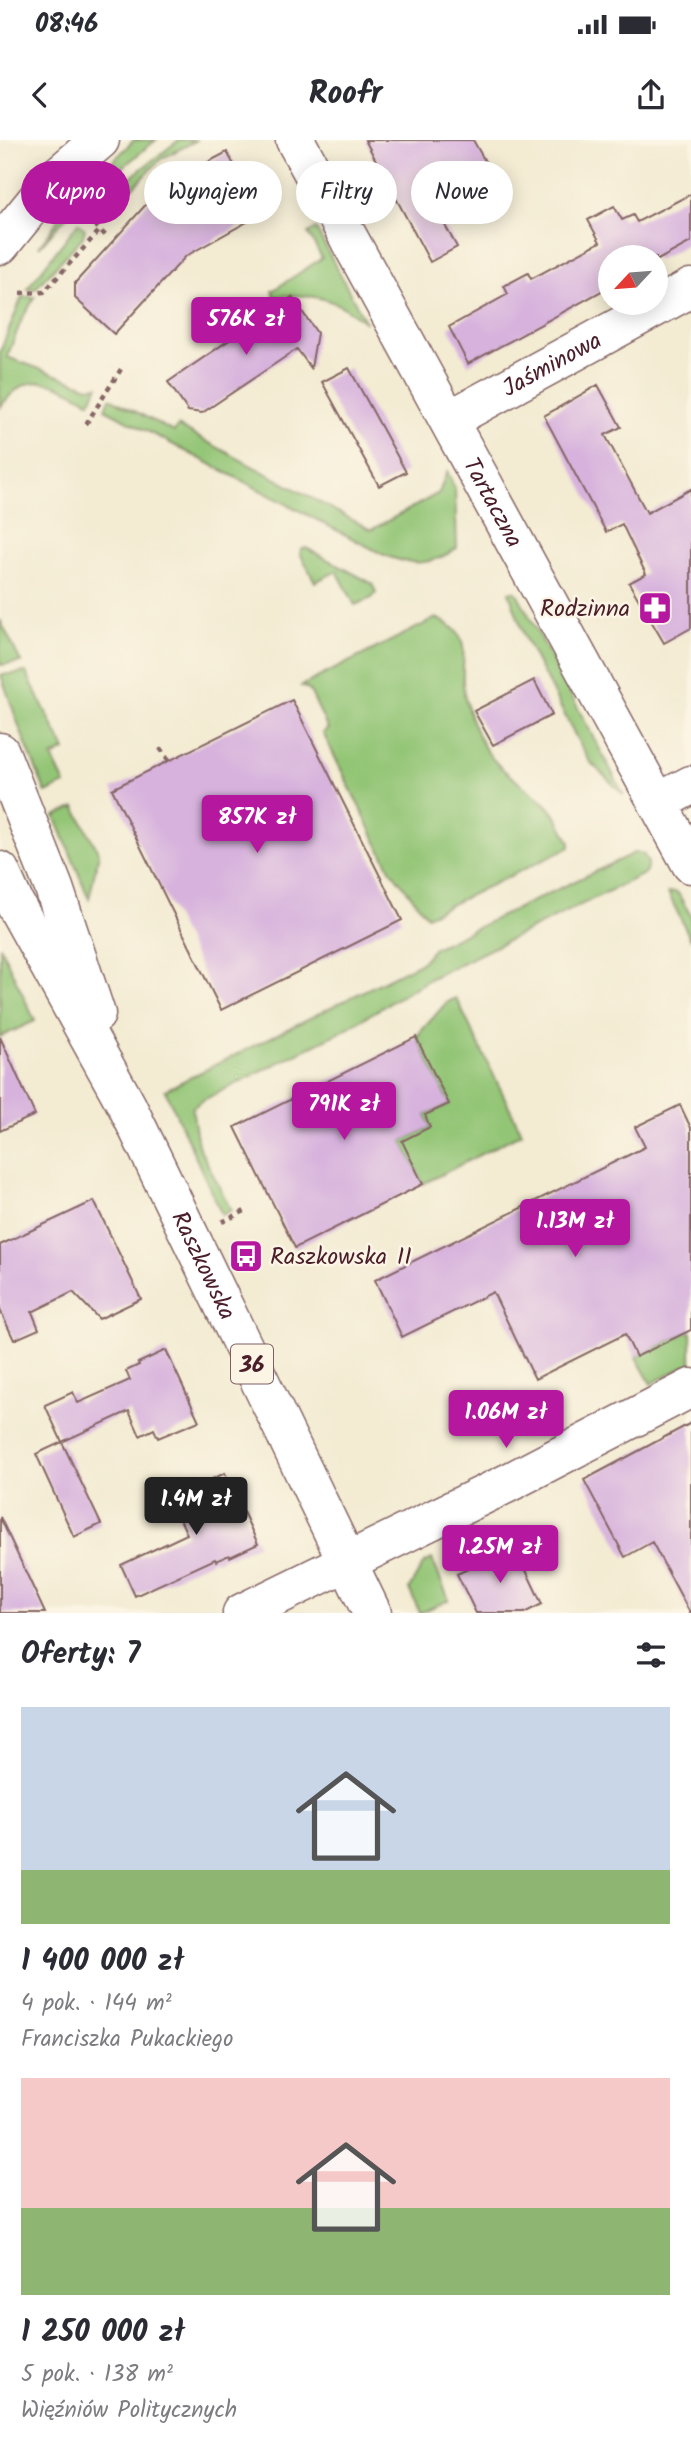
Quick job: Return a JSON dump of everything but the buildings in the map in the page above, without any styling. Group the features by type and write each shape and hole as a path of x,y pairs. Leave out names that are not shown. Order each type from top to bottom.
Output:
{"street":[{"path":"0,245 52,181 100,140"},
{"name":"Tartaczna","path":"295,140 449,420 675,794 691,864"},
{"name":"Jaśminowa","path":"449,420 691,288"},
{"name":"Raszkowska","path":"0,752 54,888 127,1106"},
{"name":"Raszkowska","path":"0,871 15,904 127,1106 372,1613"},
{"path":"242,1613 348,1563 691,1388"}],"path":[{"path":"94,224 107,237"},
{"path":"20,293 44,292 100,230"},
{"path":"86,424 122,366"},
{"path":"160,748 169,761"},
{"path":"221,1222 249,1209"}],"green space":[{"path":"134,140 156,140 130,161 113,161"},
{"path":"179,140 197,140 159,161 152,161"},
{"path":"144,167 144,176 130,191 130,178"},
{"path":"55,224 60,224 39,247"},
{"path":"77,224 85,229 83,237 35,289 27,289"},
{"path":"316,229 366,323 345,308 324,299 275,297 272,291 322,258 308,233"},
{"path":"22,297 35,297 22,319 7,357 89,387 98,386 90,402 64,388 41,382 20,387 0,408 0,352"},
{"path":"110,398 174,432 178,426 371,530 439,493 447,471 455,489 457,548 439,558 422,562 404,561 384,555 105,409"},
{"path":"306,548 373,584 376,593 372,598 355,605 337,571 315,582 300,553"},
{"path":"509,592 517,593 624,795 590,762 578,741 525,638"},
{"path":"436,618 455,630 463,644 463,687 472,721 483,745 498,765 551,809 570,842 570,847 427,916 390,869 323,733 328,729 311,693 301,686"},
{"path":"0,620 21,662 0,665"},
{"path":"26,672 65,750 52,757 65,784 46,793 1,675"},
{"path":"75,807 99,853 89,899 55,816"},
{"path":"636,852 644,855 648,863 642,875 433,977 342,1031 192,1108 198,1145 231,1210 222,1215 165,1090 422,962 434,948"},
{"path":"668,893 678,893 691,916 691,940"},
{"path":"0,946 35,1021 0,1037"},
{"path":"456,998 522,1133 423,1184 402,1141 430,1127 425,1115 449,1104 416,1037 446,1003"},
{"path":"691,1330 691,1363 651,1384 636,1357"},
{"path":"432,1559 449,1600 420,1613 409,1589 424,1563"}],"place":[{"name":"Rodzinna","path":"655,608"},
{"name":"Raszkowska II","path":"246,1256"}]}
